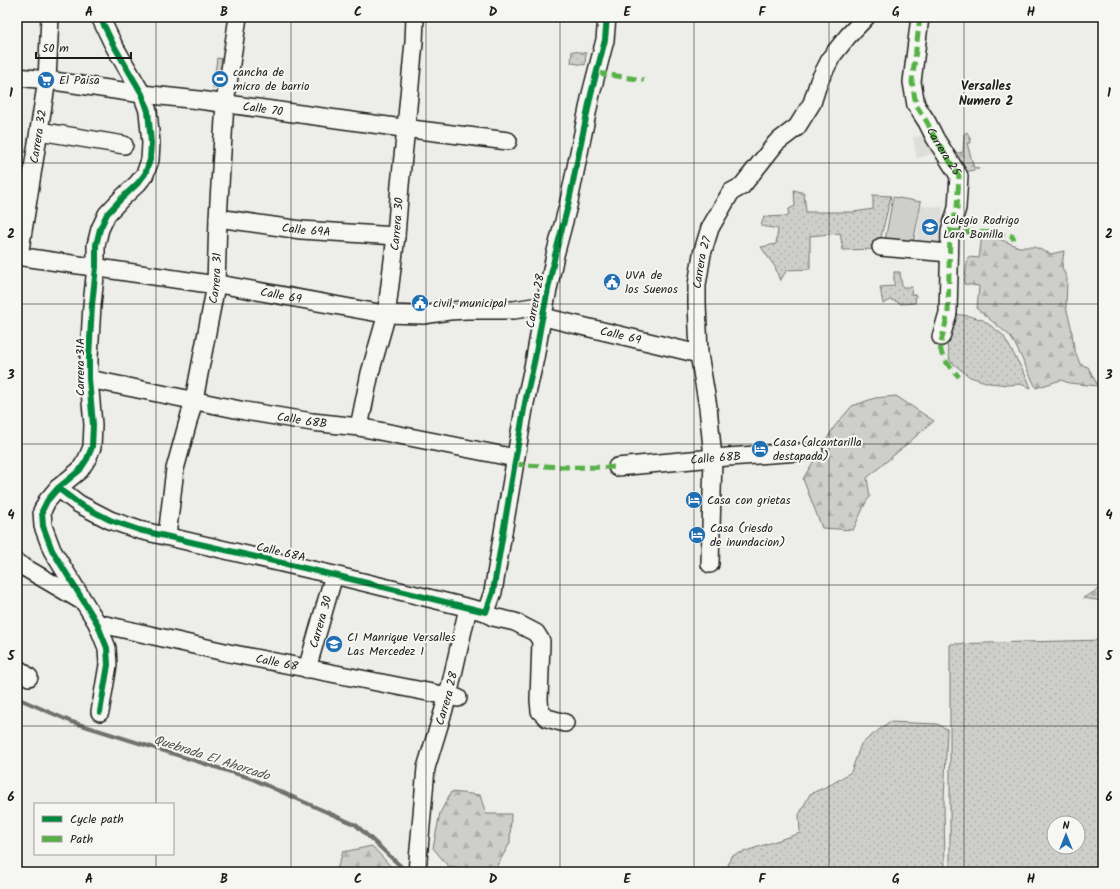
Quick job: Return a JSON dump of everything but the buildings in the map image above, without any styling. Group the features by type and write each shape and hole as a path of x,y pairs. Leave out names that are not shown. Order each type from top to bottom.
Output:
{"street":[{"name":"Carrera 32","path":"18,256 47,80 50,17"},
{"name":"Carrera 31A","path":"100,17 112,44 142,94 148,111 151,143 150,160 145,174 138,183 107,214 100,229 96,245 89,379 93,425 92,447 80,470 58,488 47,501 42,511 43,526 52,550 97,623 107,648 108,665 100,712"},
{"name":"Carrera 31","path":"167,536 175,470 194,400 216,285 218,218 225,104 238,17"},
{"name":"Carrera 30","path":"359,427 370,373 386,314 396,236 415,17"},
{"name":"Carrera 28","path":"486,612 493,592 525,403 555,255 568,206 591,94 605,40 607,17"},
{"name":"Carrera 27","path":"710,564 713,458 708,407 699,354 697,285 702,254 710,228 731,192 742,186 776,143 797,127 812,103 819,82 832,56 866,17"},
{"name":"Carrera 25","path":"920,17 912,82 916,105 959,176 957,208 950,231 948,313 942,337"},
{"name":"Calle 70","path":"17,77 508,141"},
{"path":"39,130 124,145"},
{"name":"Calle 69A","path":"218,218 301,230 396,236"},
{"path":"881,247 949,253"},
{"name":"Calle 69","path":"18,256 224,285 386,314 423,315 467,310 544,310 552,319 699,354"},
{"name":"Calle 68B","path":"89,379 245,411 312,422 359,427 516,458"},
{"name":"Calle 68B","path":"617,467 814,451"},
{"name":"Calle 68A","path":"58,488 79,504 110,520 139,530 486,612 493,617 515,622 536,633 541,641 540,711 546,718 565,723"},
{"path":"17,563 85,603"},
{"name":"Carrera 30","path":"307,669 334,575"},
{"name":"Carrera 28","path":"417,872 426,768 453,697 468,608"},
{"name":"Calle 68","path":"97,623 228,653 453,697"}],"shaded area":[{"path":"929,135 933,153 917,159 913,137"},
{"name":"Colegio Rodrigo Lara Bonilla","path":"920,206 943,207 941,249 916,247"}],"green space":[{"path":"572,51 586,53 585,65 571,63"},
{"name":"cancha de micro de barrio","path":"217,58 228,60 224,89 213,88"},
{"path":"967,132 971,143 967,143 974,168 977,167 979,169 960,173 950,155 963,152 964,134"},
{"path":"794,190 804,193 806,212 854,212 873,209 873,195 891,196 878,249 843,250 840,233 810,236 810,269 787,270 780,281 775,267 761,247 776,244 778,229 761,226 764,217 788,216 789,209 795,206"},
{"path":"893,197 921,202 912,249 884,246"},
{"path":"982,235 992,236 1019,247 1034,247 1051,254 1064,251 1062,267 1067,279 1066,307 1071,326 1074,348 1080,364 1088,367 1098,386 1069,383 1061,380 1036,388 1015,344 1009,335 977,309 979,286 964,284 968,257 979,258"},
{"path":"894,272 900,272 902,287 912,287 911,294 916,295 915,303 901,304 891,300 883,304 880,287 894,286"},
{"path":"953,314 970,316 983,320 1003,335 1031,388 1020,384 1009,385 989,383 970,377 950,361 946,339"},
{"path":"896,396 934,421 867,478 870,497 866,502 853,530 822,528 803,479 834,427 852,406 875,398"},
{"path":"1103,587 1103,601 1083,598"},
{"path":"1103,640 1103,872 950,872 950,644"},
{"path":"889,722 937,724 947,729 944,802 945,872 726,872 731,856 800,833 799,815 810,794 832,784 851,772 861,744"},
{"path":"451,792 480,795 486,814 511,814 510,843 494,871 448,866 433,848 440,813"},
{"path":"372,846 396,872 336,872 343,852"}],"waterway":[{"name":"Quebrada El Ahorcado","path":"17,698 72,722 250,778 356,825 407,872"}],"marked path":[{"path":"920,17 912,82 916,105 959,176 957,208 950,231 948,313 940,347 943,358 959,377"},
{"path":"597,73 644,80"},
{"path":"950,231 993,233 1012,236 1014,240"},
{"path":"514,464 566,467 617,467"}],"cycle path":[{"path":"100,17 113,44 142,94 148,111 151,143 150,160 145,174 138,183 107,214 100,229 96,245 96,267 89,357 89,379 93,425 92,447 80,470 58,488 47,501 42,511 43,526 52,550 97,623 107,648 108,665 100,712"},
{"path":"58,488 79,504 110,520 139,530 486,612 493,592 525,403 555,255 568,206 591,94 605,40 607,17"}],"place":[{"name":"cancha de micro de barrio","path":"220,79"},
{"name":"El Paisa","path":"46,80"},
{"name":"Colegio Rodrigo Lara Bonilla","path":"930,227"},
{"name":"UVA de los Suenos","path":"612,282"},
{"name":"civil, municipal","path":"420,303"},
{"name":"Casa (alcantarilla destapada)","path":"760,449"},
{"name":"Casa con grietas","path":"694,500"},
{"name":"Casa (riesdo de inundacion)","path":"697,535"},
{"name":"CI Manrique Versalles Las Mercedez 1","path":"334,644"}],"district":[{"name":"Versalles Numero 2","path":"986,92"}]}
